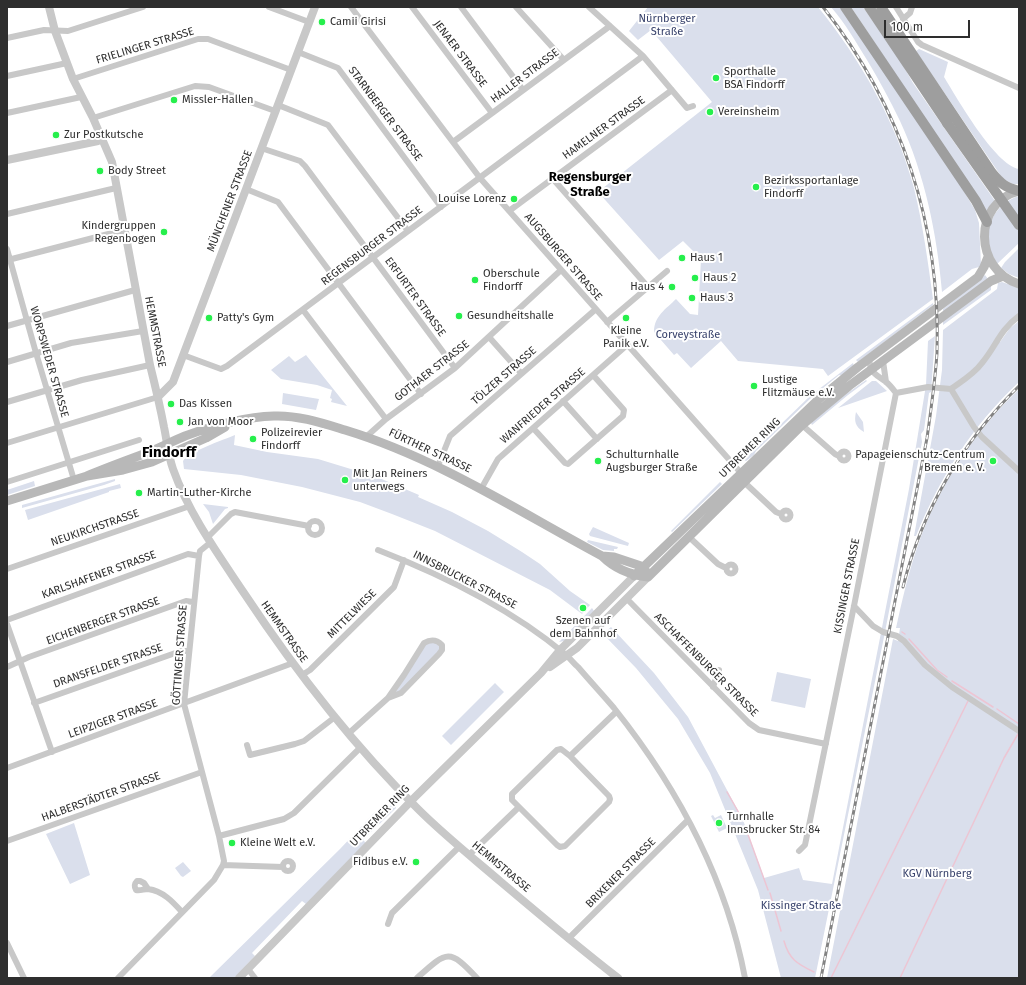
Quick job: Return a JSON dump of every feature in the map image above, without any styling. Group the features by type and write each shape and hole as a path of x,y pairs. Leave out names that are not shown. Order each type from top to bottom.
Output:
{"highway":[{"path":"845,7 976,201 986,222"},
{"path":"872,8 946,123 1019,225"},
{"path":"872,8 992,173 1008,188 1019,191"}],"main road":[{"path":"1019,191 1003,199 996,205 986,222 984,234 988,257 995,268 1003,276 1019,284"},
{"name":"UTBREMER RING","path":"634,576 819,399 869,359 978,277 988,257"},
{"name":"UTBREMER RING","path":"648,577 802,425 849,386 995,278 1003,276"},
{"name":"FÜRTHER STRASSE","path":"87,476 187,436 218,426 262,417 287,416 324,424 366,436 438,466 602,556 610,564 634,576 648,577"},
{"name":"FÜRTHER STRASSE","path":"87,476 123,470 152,462 233,423"},
{"path":"7,501 87,476"},
{"name":"FÜRTHER STRASSE","path":"602,556 614,557 644,567"},
{"path":"644,567 648,577"}],"street":[{"name":"HEMMSTRASSE","path":"49,7 55,30 73,79 99,137"},
{"path":"7,38 44,30 68,31 143,7"},
{"path":"269,7 309,22"},
{"name":"MÜNCHENER STRASSE","path":"158,397 173,382 315,7"},
{"name":"AUGSBURGER STRASSE","path":"351,7 480,178 741,473"},
{"name":"JENAER STRASSE","path":"412,7 492,114"},
{"path":"461,7 523,90"},
{"path":"516,7 564,60"},
{"path":"589,7 643,56 672,90 691,109"},
{"path":"896,7 918,42 922,45 1019,88"},
{"path":"903,19 910,13 912,7"},
{"name":"HALLER STRASSE","path":"453,142 610,26"},
{"name":"FRIELINGER STRASSE","path":"73,79 198,39 208,39 291,70"},
{"name":"STARNBERGER STRASSE","path":"298,52 338,68 441,207"},
{"name":"REGENSBURGER STRASSE","path":"183,355 221,369 227,366 643,56"},
{"path":"7,76 67,63"},
{"path":"93,118 195,86 209,87 328,125 408,232"},
{"name":"HAMELNER STRASSE","path":"509,211 672,90"},
{"name":"HEMMSTRASSE","path":"82,99 93,118 116,188 143,331 169,454 176,476 190,506 210,540 261,620 302,676 360,748 430,821 568,939 618,978"},
{"path":"7,113 82,99"},
{"path":"7,160 66,147 99,137"},
{"name":"ERFURTER STRASSE","path":"262,148 300,161 305,166 455,368"},
{"path":"553,179 648,287"},
{"path":"7,214 116,188"},
{"path":"246,189 278,202 421,394"},
{"path":"9,260 124,230"},
{"name":"WORPSWEDER STRASSE","path":"7,250 74,480"},
{"name":"GOTHAER STRASSE","path":"366,436 386,419 455,368 561,270"},
{"path":"607,322 667,271"},
{"path":"7,326 135,290"},
{"path":"303,310 386,419"},
{"name":"TÖLZER STRASSE","path":"438,466 450,436 521,373 596,310"},
{"path":"869,359 871,370 876,376 886,382 896,393 928,388 951,389 970,376 983,363 1000,335 1009,324 1019,316"},
{"path":"7,362 71,343 143,331"},
{"path":"489,337 521,373"},
{"name":"WANFRIEDER STRASSE","path":"481,489 498,459 627,345"},
{"path":"883,361 886,382"},
{"path":"7,402 82,380 150,365"},
{"path":"533,428 565,463 568,464 597,439 623,416 624,410 593,375"},
{"path":"951,389 978,432 1019,471"},
{"name":"KISSINGER STRASSE","path":"799,852 805,845 896,393"},
{"path":"7,443 158,397"},
{"path":"563,401 597,439"},
{"path":"802,425 839,456"},
{"path":"7,482 139,440"},
{"name":"UTBREMER RING","path":"744,482 776,512 781,514"},
{"name":"NEUKIRCHSTRASSE","path":"7,569 190,506"},
{"path":"199,556 200,551 231,514 235,512 309,526"},
{"path":"688,536 718,564 726,568"},
{"name":"INNSBRUCKER STRASSE","path":"378,550 434,573 500,606 563,653 594,684 631,730 654,762 700,843 729,916 745,978"},
{"name":"KARLSHAFENER STRASSE","path":"7,620 188,554 199,556"},
{"name":"GÖTTINGER STRASSE","path":"199,556 193,602 184,704 219,836 224,861 223,865"},
{"name":"MITTELWIESE","path":"302,676 310,670 394,587 404,560"},
{"name":"UTBREMER RING","path":"244,975 411,802 563,653 634,576"},
{"name":"UTBREMER RING","path":"563,653 577,648 648,577"},
{"name":"ASCHAFFENBURGER STRASSE","path":"626,599 749,723 759,730 826,744"},
{"name":"EICHENBERGER STRASSE","path":"7,667 186,602 193,602"},
{"path":"854,606 873,626 883,632 897,636 904,641 926,665 952,687 1019,730"},
{"path":"7,624 52,752"},
{"path":"348,734 388,698 424,643 434,639 438,641 442,645 442,650 439,654 401,692 388,698"},
{"name":"DRANSFELDER STRASSE","path":"34,703 181,651 189,651"},
{"name":"LEIPZIGER STRASSE","path":"7,768 293,663"},
{"path":"713,687 719,670"},
{"path":"570,756 616,712"},
{"path":"247,745 250,756 295,744 304,741 335,717"},
{"path":"219,836 284,819 294,814 360,748"},
{"path":"561,749 570,756 610,799 609,802 564,846 560,847 519,807 512,800 512,794 557,750 561,749"},
{"name":"HALBERSTÄDTER STRASSE","path":"7,841 202,772"},
{"path":"469,855 519,807"},
{"name":"BRIXENER STRASSE","path":"568,939 688,820"},
{"path":"388,924 392,913 459,846"},
{"path":"118,978 214,880 223,865 283,867"},
{"path":"148,889 163,894 182,912"},
{"path":"7,944 24,978"},
{"path":"417,978 441,958 448,956 461,961 477,978"},
{"path":"244,975 255,978"}],"green space":[{"name":"Bezirkssportanlage Findorff","path":"648,7 818,7 849,48 863,70 887,116 906,163 914,188 923,230 933,299 828,376 823,369 738,361 721,341 691,368 677,353 674,355 654,332 658,317 676,299 690,314 698,315 701,259 683,241 659,260 598,192 712,102 651,30 638,40 629,31"},
{"path":"831,7 840,7 959,183 975,210 979,223 981,265 972,269 942,292 933,227 923,184 909,141 876,75 850,33"},
{"path":"851,7 863,7 900,60 913,83 995,201 987,212"},
{"path":"919,49 948,62 944,77 988,144 1009,165 1019,169 1019,184 1013,184 1003,179 916,51"},
{"path":"1019,196 1019,243 997,264 989,246 988,238 991,222 994,215 1005,203"},
{"path":"1019,248 1019,278 1009,274 1001,268"},
{"path":"985,275 988,279 943,312 943,309"},
{"path":"1002,282 1019,288 1019,314 998,336 1000,342 1010,328 1019,321 1019,382 986,416 959,453 925,514 916,536 914,536 936,416 942,370 943,330 997,289 998,283"},
{"path":"991,286 991,290 943,325 943,321"},
{"path":"933,303 933,305 858,362 856,360"},
{"name":"Kissinger Straße","path":"935,336 931,392 929,393 924,430 921,434 922,442 815,978 781,978 758,890 710,773 678,719 636,668 603,634 611,627 654,673 688,717 743,820 764,878 799,868 803,880 832,884 909,489 926,385 928,341"},
{"path":"306,355 347,406 331,402 332,399 330,398 332,390 317,385 281,379 271,370 289,356 295,362"},
{"path":"853,363 854,366 842,376 839,375 811,398 756,451 754,455 746,461 744,460 810,396"},
{"path":"866,380 867,381 812,425 811,423 846,394"},
{"path":"872,381 876,381 887,391 838,408"},
{"name":"KGV Nürnberg","path":"1019,389 1019,978 827,978 893,639 898,641 900,628 896,628 905,588 914,558 925,526 935,504 959,462 987,424"},
{"path":"283,393 319,399 316,410 282,404"},
{"path":"856,412 863,422 864,432 856,424"},
{"path":"235,435 234,445 267,452 318,459 377,477 419,495 418,497 452,512 488,531 522,552 540,564 570,591 590,605 582,614 550,590 435,531 360,502 302,487 241,475 184,469 183,461 192,453"},
{"path":"115,479 115,481 104,485 22,508 22,505"},
{"path":"34,481 35,486 7,495 7,490"},
{"path":"720,482 722,484 672,532 671,531"},
{"path":"120,484 121,488 28,520 25,510"},
{"path":"203,504 228,508 225,509 213,524 209,512"},
{"path":"593,527 629,543 628,546 590,536 589,534"},
{"path":"588,540 618,547 617,549 614,549 614,551 603,550 587,542"},
{"path":"592,608 594,611 564,641 559,642"},
{"path":"436,642 440,648 438,652 400,691 394,695 426,643"},
{"path":"777,672 811,679 805,708 771,701"},
{"path":"495,683 504,692 451,745 442,736"},
{"path":"396,800 396,808 363,840 366,843 306,904 302,901 252,953 255,956 234,978 209,978 340,849 375,812 380,816"},
{"name":"Turnhalle Innsbrucker Str. 84","path":"713,815 715,818 721,815 727,828 719,832 711,816"},
{"path":"74,823 90,875 70,884 46,834"},
{"path":"183,862 191,871 183,877 175,868"}],"waterway":[{"path":"909,639 937,670 947,677"},
{"path":"952,681 993,707"},
{"path":"831,978 968,701"},
{"path":"997,709 1019,724"},
{"path":"900,978 1004,758 1018,734"},
{"path":"727,792 743,820"},
{"path":"746,829 768,890"},
{"path":"770,893 781,931"},
{"path":"784,941 791,957 814,972"}],"railway":[{"path":"821,978 927,438 937,353 936,306 932,259 924,214 911,170 895,127 875,85 851,45 823,7"},
{"path":"903,587 921,531 947,478 980,430 1019,386"}],"place":[{"name":"Camii Girisi","path":"322,22"},
{"name":"Sporthalle BSA Findorff","path":"716,78"},
{"name":"Missler-Hallen","path":"174,100"},
{"name":"Vereinsheim","path":"710,112"},
{"name":"Zur Postkutsche","path":"56,135"},
{"name":"Body Street","path":"100,171"},
{"name":"Bezirkssportanlage Findorff","path":"756,187"},
{"name":"Louise Lorenz","path":"514,199"},
{"name":"Kindergruppen Regenbogen","path":"164,232"},
{"name":"Haus 1","path":"682,258"},
{"name":"Haus 2","path":"695,278"},
{"name":"Oberschule Findorff","path":"475,280"},
{"name":"Haus 4","path":"672,287"},
{"name":"Haus 3","path":"692,298"},
{"name":"Gesundheitshalle","path":"459,316"},
{"name":"Patty's Gym","path":"209,318"},
{"name":"Kleine Panik e.V.","path":"626,318"},
{"name":"Lustige Flitzmäuse e.V.","path":"754,386"},
{"name":"Das Kissen","path":"171,404"},
{"name":"Jan von Moor","path":"180,422"},
{"name":"Polizeirevier Findorff","path":"253,439"},
{"name":"Schulturnhalle Augsburger Straße","path":"598,461"},
{"name":"Papageienschutz-Centrum Bremen e. V.","path":"993,461"},
{"name":"Mit Jan Reiners unterwegs","path":"345,480"},
{"name":"Martin-Luther-Kirche","path":"139,493"},
{"name":"Szenen auf dem Bahnhof","path":"583,608"},
{"name":"Turnhalle Innsbrucker Str. 84","path":"719,823"},
{"name":"Kleine Welt e.V.","path":"232,843"},
{"name":"Fidibus e.V.","path":"416,862"}],"district":[{"name":"Regensburger Straße","path":"590,184"},
{"name":"Findorff","path":"169,453"}],"park label":[{"name":"Nürnberger Straße","path":"667,25"},
{"name":"Corveystraße","path":"688,335"}]}
